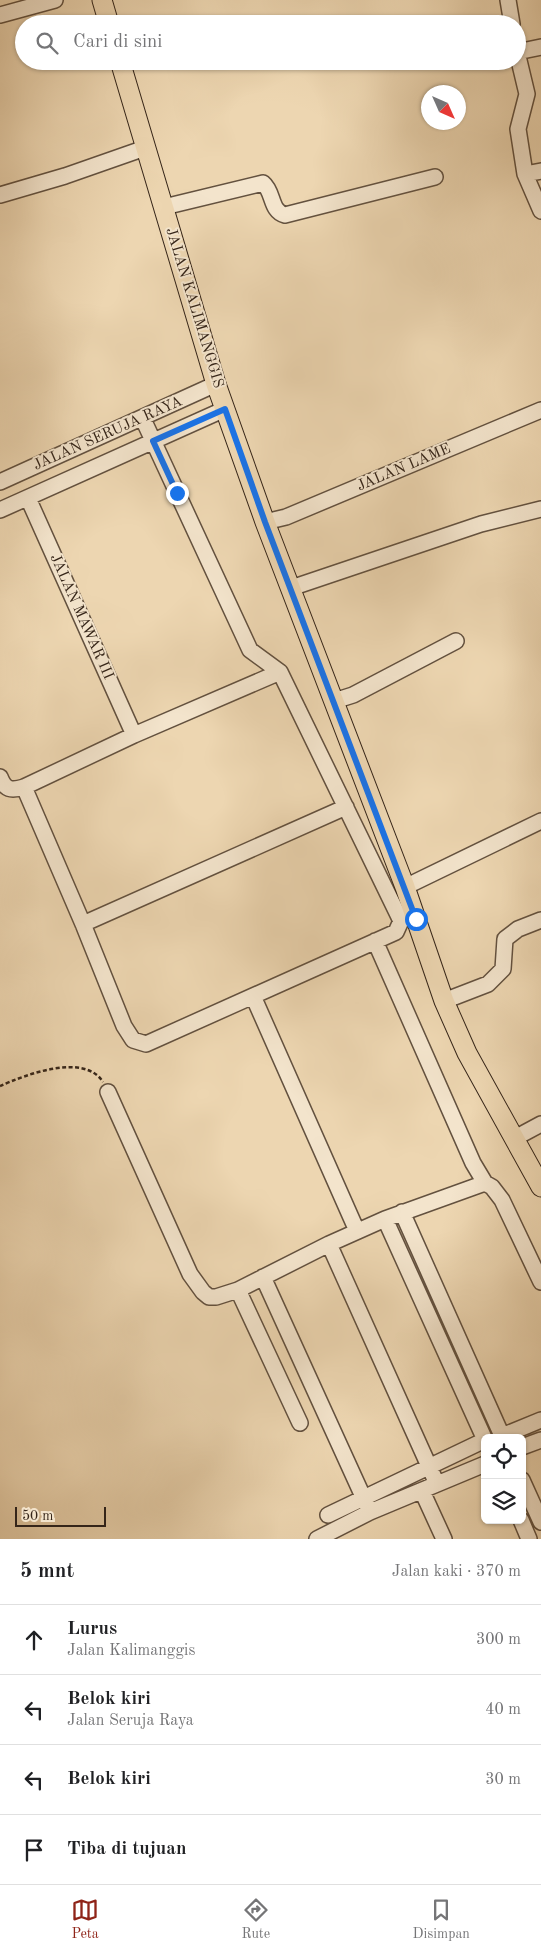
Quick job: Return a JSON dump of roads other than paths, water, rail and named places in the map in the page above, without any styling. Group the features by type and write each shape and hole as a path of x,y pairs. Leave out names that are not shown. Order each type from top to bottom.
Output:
{"main road":[{"path":"102,0 106,15"},
{"name":"JALAN KALIMANGGIS","path":"123,70 216,384 265,522 405,887 444,1001 467,1053 541,1188"}],"street":[{"path":"0,15 55,0"},
{"path":"508,0 510,15"},
{"path":"526,50 541,47"},
{"path":"521,70 526,94 518,129 525,174 541,211"},
{"path":"0,195 64,176 145,148"},
{"path":"525,174 541,171"},
{"path":"164,207 263,183 267,187 276,210 285,215 434,178"},
{"name":"JALAN SERUJA RAYA","path":"0,482 143,419 216,384"},
{"name":"JALAN SERUJA RAYA","path":"0,510 225,409"},
{"name":"JALAN LAME","path":"265,522 286,517 541,410"},
{"path":"24,788 83,924 124,1026 133,1040 146,1044 396,932 401,921 280,672 250,650 143,419"},
{"name":"JALAN MAWAR III","path":"28,498 134,735"},
{"path":"291,588 482,524 541,509"},
{"path":"334,701 353,695 456,641"},
{"path":"0,777 8,789 24,788 134,735 280,672"},
{"path":"83,924 346,808"},
{"path":"405,887 541,821"},
{"path":"444,1001 488,984 503,969 505,939 518,929 541,920"},
{"path":"375,941 473,1163 485,1183 492,1187 502,1200 541,1282"},
{"path":"254,996 357,1231"},
{"path":"108,1092 193,1278 209,1297 216,1297 238,1290 385,1219 485,1183"},
{"path":"515,1138 541,1124"},
{"path":"402,1212 502,1434"},
{"path":"385,1219 482,1434"},
{"path":"330,1244 437,1484"},
{"path":"263,1277 370,1512"},
{"path":"238,1290 300,1423"},
{"path":"465,1396 481,1389"},
{"path":"510,1434 541,1420"},
{"path":"526,1446 541,1440"},
{"path":"328,1515 481,1442"},
{"path":"318,1539 370,1512 481,1466"},
{"path":"526,1489 541,1522"},
{"path":"422,1491 444,1539"},
{"path":"523,1524 529,1539"}]}
